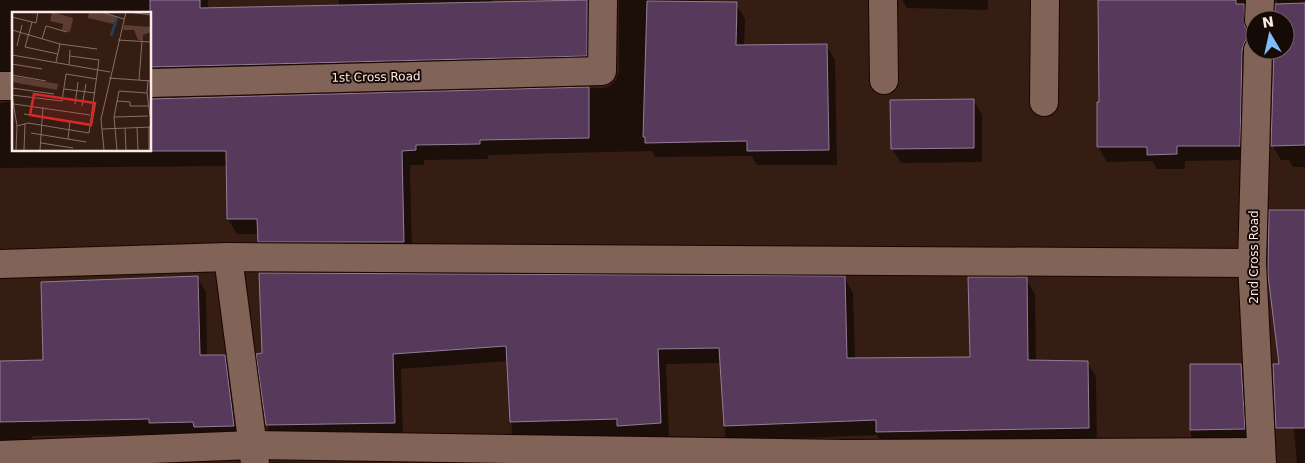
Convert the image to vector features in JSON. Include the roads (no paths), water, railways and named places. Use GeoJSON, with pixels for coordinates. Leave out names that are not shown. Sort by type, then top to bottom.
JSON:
{"type":"FeatureCollection","features":[{"type":"Feature","properties":{"kind":"street","name":"1st Cross Road"},"geometry":{"type":"LineString","coordinates":[[151,83],[602,71],[603,0]]}},
{"type":"Feature","properties":{"kind":"street"},"geometry":{"type":"LineString","coordinates":[[883,0],[884,80]]}},
{"type":"Feature","properties":{"kind":"street"},"geometry":{"type":"LineString","coordinates":[[1044,102],[1045,0]]}},
{"type":"Feature","properties":{"kind":"street","name":"2nd Cross Road"},"geometry":{"type":"LineString","coordinates":[[1258,60],[1252,263],[1261,458]]}},
{"type":"Feature","properties":{"kind":"street"},"geometry":{"type":"LineString","coordinates":[[228,257],[254,454]]}},
{"type":"Feature","properties":{"kind":"street"},"geometry":{"type":"LineString","coordinates":[[0,264],[228,257],[1252,263]]}},
{"type":"Feature","properties":{"kind":"street"},"geometry":{"type":"LineString","coordinates":[[0,456],[254,454],[845,458],[1261,458]]}}]}
